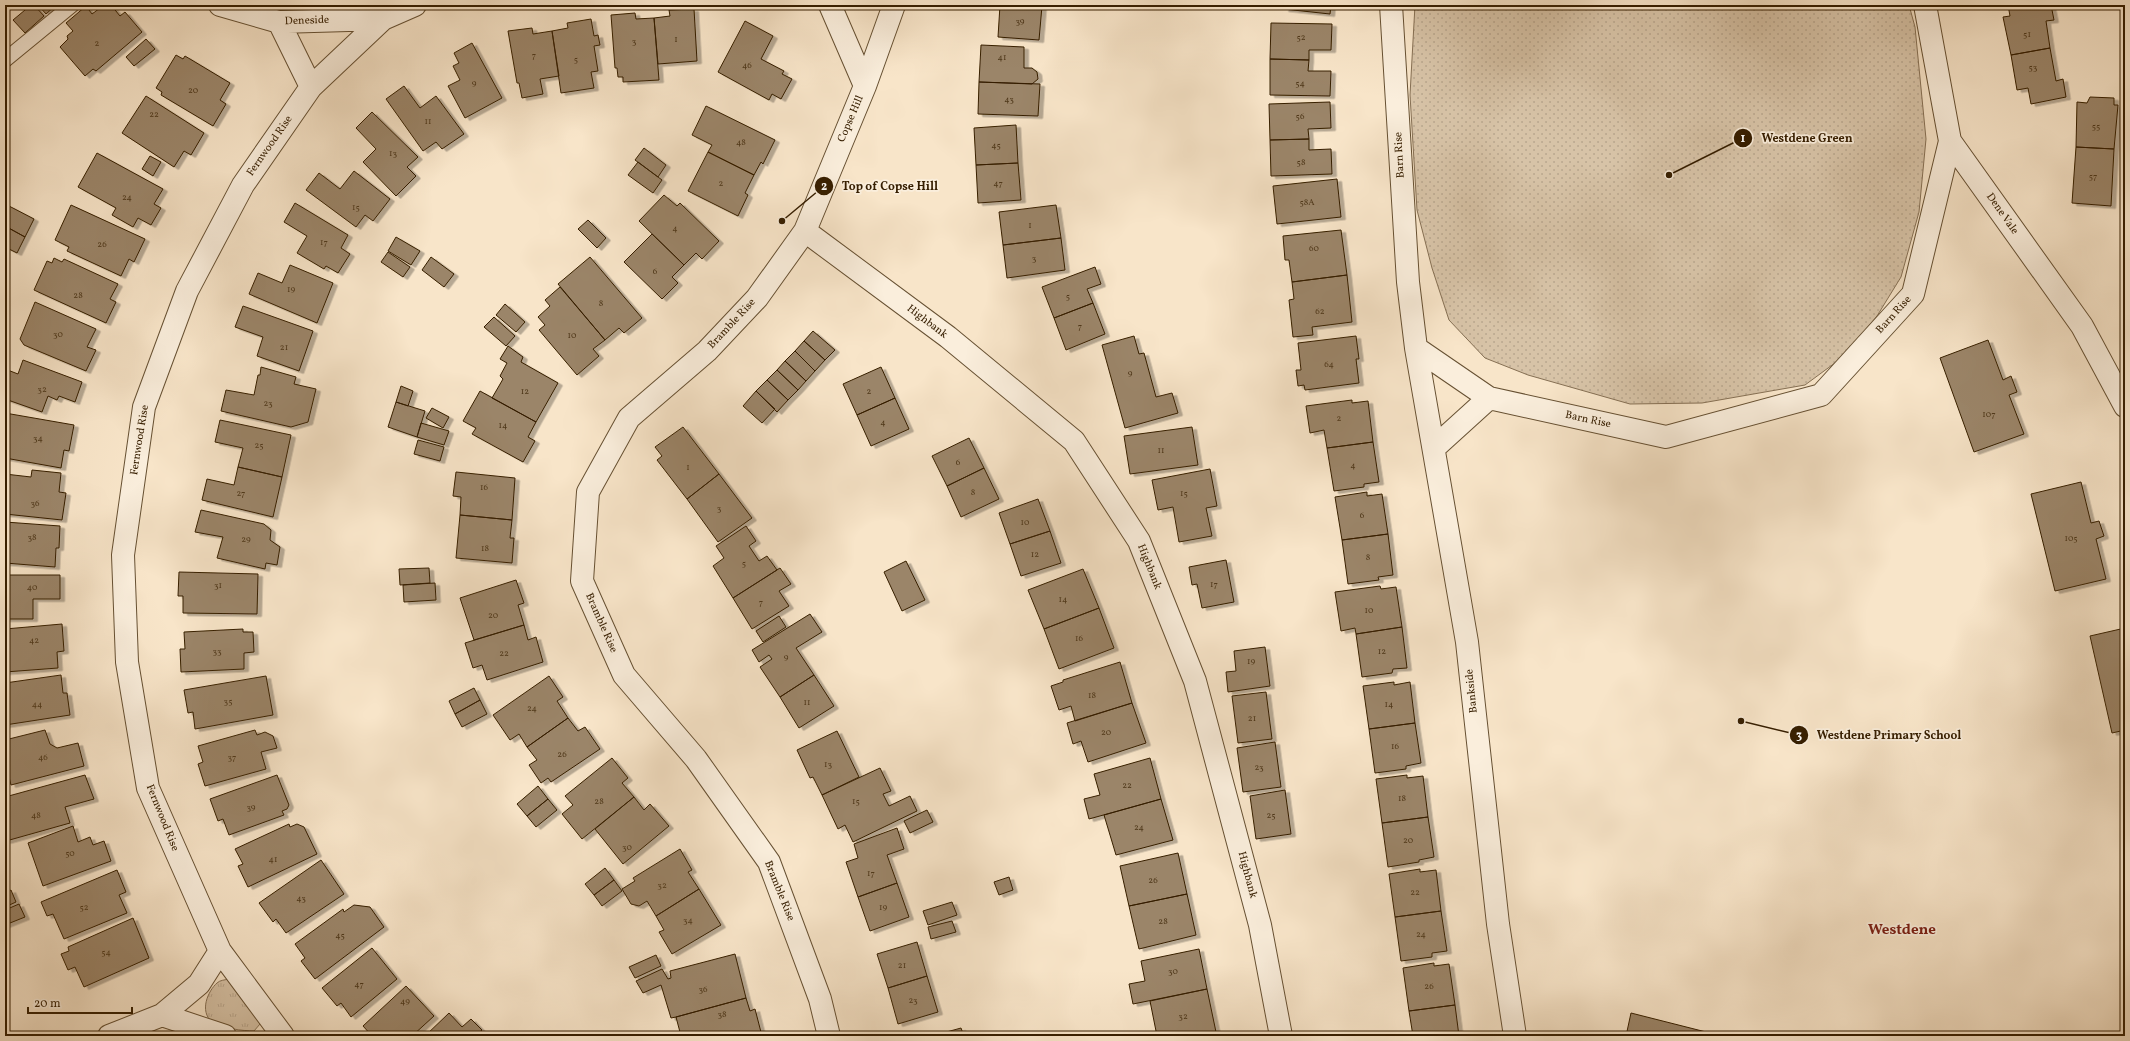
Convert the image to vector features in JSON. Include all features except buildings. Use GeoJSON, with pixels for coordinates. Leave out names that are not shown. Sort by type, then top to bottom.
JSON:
{"type":"FeatureCollection","features":[{"type":"Feature","properties":{"kind":"street","name":"Deneside"},"geometry":{"type":"LineString","coordinates":[[220,5],[279,22],[384,19]]}},
{"type":"Feature","properties":{"kind":"street","name":"Fernwood Rise"},"geometry":{"type":"LineString","coordinates":[[283,1036],[220,951],[148,788],[127,662],[123,555],[144,408],[187,291],[242,185],[311,87],[384,19],[415,5]]}},
{"type":"Feature","properties":{"kind":"street"},"geometry":{"type":"LineString","coordinates":[[830,5],[865,86]]}},
{"type":"Feature","properties":{"kind":"street","name":"Copse Hill"},"geometry":{"type":"LineString","coordinates":[[805,231],[865,86],[894,5]]}},
{"type":"Feature","properties":{"kind":"street","name":"Barn Rise"},"geometry":{"type":"LineString","coordinates":[[1391,5],[1408,282],[1416,348],[1489,398],[1666,437],[1821,395],[1913,294],[1950,141]]}},
{"type":"Feature","properties":{"kind":"street","name":"Dene Vale"},"geometry":{"type":"LineString","coordinates":[[1924,5],[1950,141],[2082,326],[2125,406]]}},
{"type":"Feature","properties":{"kind":"street","name":"Deneside"},"geometry":{"type":"LineString","coordinates":[[279,22],[311,87]]}},
{"type":"Feature","properties":{"kind":"street","name":"Bramble Rise"},"geometry":{"type":"LineString","coordinates":[[805,231],[757,298],[712,346],[629,418],[588,492],[582,581],[624,674],[696,759],[769,862],[820,999],[829,1036]]}},
{"type":"Feature","properties":{"kind":"street","name":"Highbank"},"geometry":{"type":"LineString","coordinates":[[805,231],[948,338],[1074,442],[1139,541],[1195,681],[1260,925],[1281,1036]]}},
{"type":"Feature","properties":{"kind":"street","name":"Bankside"},"geometry":{"type":"LineString","coordinates":[[1416,348],[1435,447],[1467,642],[1498,924],[1515,1036]]}},
{"type":"Feature","properties":{"kind":"street"},"geometry":{"type":"LineString","coordinates":[[1435,447],[1489,398]]}},
{"type":"Feature","properties":{"kind":"street"},"geometry":{"type":"LineString","coordinates":[[109,1036],[162,1015],[199,984],[220,951]]}},
{"type":"Feature","properties":{"kind":"street"},"geometry":{"type":"LineString","coordinates":[[162,1015],[225,1036]]}},
{"type":"Feature","properties":{"kind":"lane"},"geometry":{"type":"LineString","coordinates":[[5,60],[72,5]]}},
{"type":"Feature","properties":{"kind":"green space"},"geometry":{"type":"Polygon","coordinates":[[[1415,5],[1909,5],[1915,27],[1926,139],[1919,212],[1901,277],[1877,316],[1843,357],[1805,385],[1702,403],[1630,404],[1528,375],[1485,358],[1449,320],[1432,268],[1417,210],[1410,95],[1415,5]]]}},
{"type":"Feature","properties":{"kind":"green space"},"geometry":{"type":"Polygon","coordinates":[[[229,979],[257,1013],[260,1024],[254,1031],[238,1030],[220,1026],[212,1022],[208,1017],[205,1007],[208,996],[218,982],[229,979]]]}},
{"type":"Feature","properties":{"kind":"place","name":"Westdene Green"},"geometry":{"type":"Point","coordinates":[1669,175]}},
{"type":"Feature","properties":{"kind":"place","name":"Top of Copse Hill"},"geometry":{"type":"Point","coordinates":[782,221]}},
{"type":"Feature","properties":{"kind":"place","name":"Westdene Primary School"},"geometry":{"type":"Point","coordinates":[1741,721]}},
{"type":"Feature","properties":{"kind":"district","name":"Westdene"},"geometry":{"type":"Point","coordinates":[1902,930]}}]}
